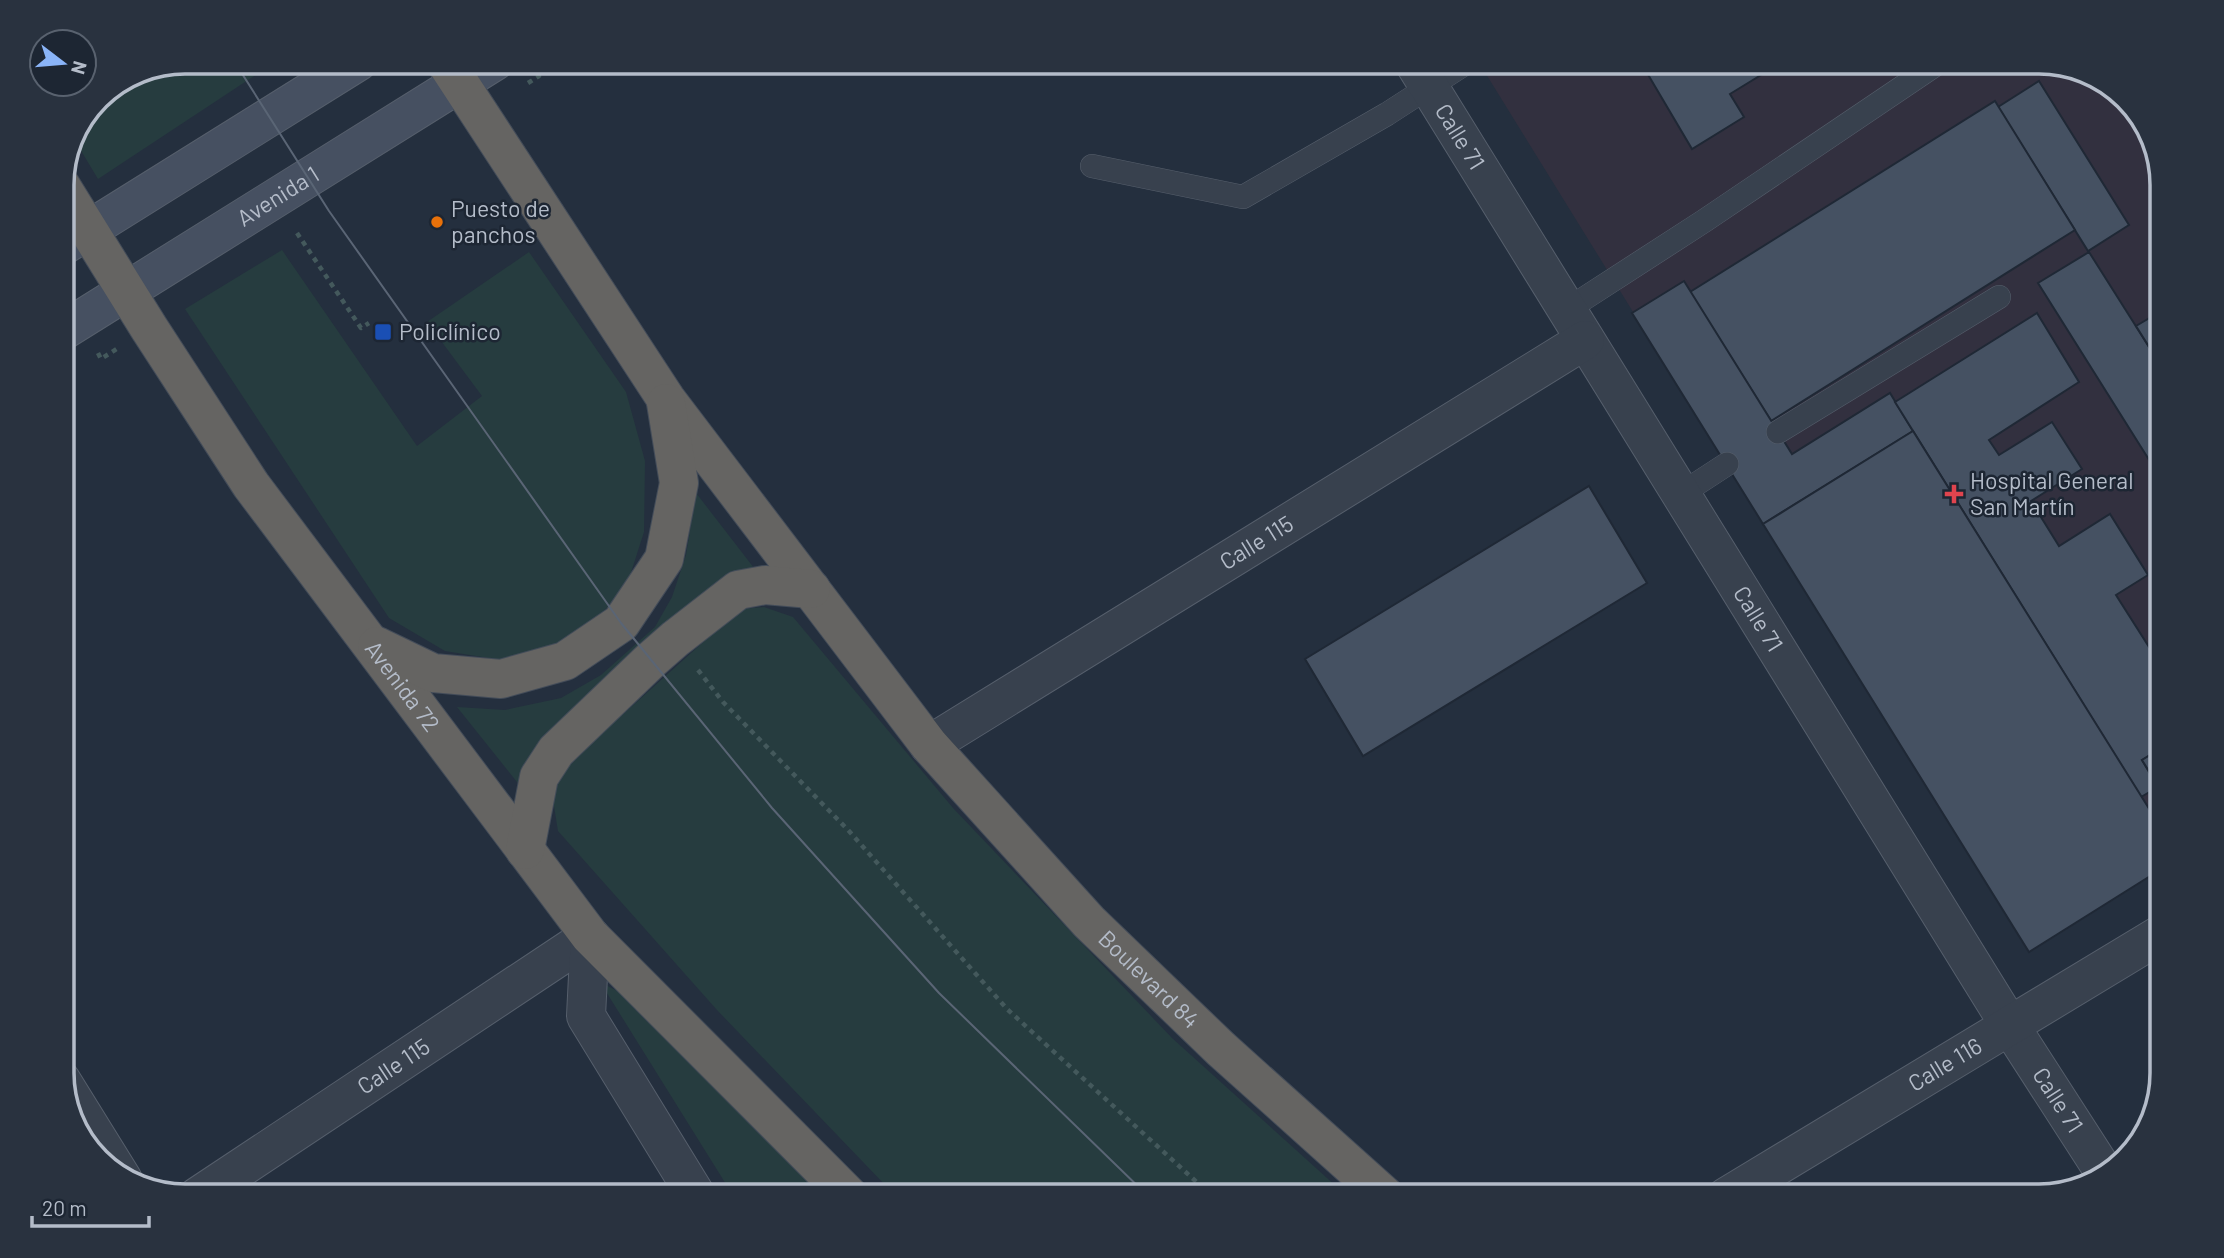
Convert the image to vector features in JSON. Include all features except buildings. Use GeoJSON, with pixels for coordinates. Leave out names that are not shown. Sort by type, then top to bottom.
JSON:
{"type":"FeatureCollection","features":[{"type":"Feature","properties":{"kind":"highway"},"geometry":{"type":"LineString","coordinates":[[453,73],[666,399],[929,745]]}},
{"type":"Feature","properties":{"kind":"highway","name":"Avenida 72"},"geometry":{"type":"LineString","coordinates":[[75,238],[127,292],[251,485],[590,936]]}},
{"type":"Feature","properties":{"kind":"highway"},"geometry":{"type":"LineString","coordinates":[[372,644],[433,673],[501,679],[565,661],[621,623],[664,559],[679,483],[666,399]]}},
{"type":"Feature","properties":{"kind":"highway"},"geometry":{"type":"LineString","coordinates":[[526,850],[539,777],[556,751],[675,639],[738,590],[765,585],[811,589]]}},
{"type":"Feature","properties":{"kind":"highway","name":"Boulevard 84"},"geometry":{"type":"LineString","coordinates":[[929,745],[1089,922],[1221,1049],[1372,1184]]}},
{"type":"Feature","properties":{"kind":"highway"},"geometry":{"type":"LineString","coordinates":[[590,936],[837,1184]]}},
{"type":"Feature","properties":{"kind":"main road"},"geometry":{"type":"LineString","coordinates":[[75,238],[340,73]]}},
{"type":"Feature","properties":{"kind":"main road","name":"Avenida 1"},"geometry":{"type":"LineString","coordinates":[[74,323],[127,292],[451,73]]}},
{"type":"Feature","properties":{"kind":"street","name":"Calle 71"},"geometry":{"type":"LineString","coordinates":[[1422,74],[2010,1026],[2100,1166]]}},
{"type":"Feature","properties":{"kind":"street","name":"Calle 115"},"geometry":{"type":"LineString","coordinates":[[929,745],[1576,324]]}},
{"type":"Feature","properties":{"kind":"street","name":"Calle 115"},"geometry":{"type":"LineString","coordinates":[[217,1184],[590,936]]}},
{"type":"Feature","properties":{"kind":"street"},"geometry":{"type":"LineString","coordinates":[[590,936],[586,1016],[689,1184]]}},
{"type":"Feature","properties":{"kind":"street","name":"Calle 116"},"geometry":{"type":"LineString","coordinates":[[1748,1184],[2150,941]]}},
{"type":"Feature","properties":{"kind":"street"},"geometry":{"type":"LineString","coordinates":[[80,1111],[103,1149]]}},
{"type":"Feature","properties":{"kind":"lane"},"geometry":{"type":"LineString","coordinates":[[1576,324],[1715,214],[1923,73]]}},
{"type":"Feature","properties":{"kind":"lane"},"geometry":{"type":"LineString","coordinates":[[1092,166],[1243,197],[1422,74]]}},
{"type":"Feature","properties":{"kind":"lane"},"geometry":{"type":"LineString","coordinates":[[1778,432],[1999,297]]}},
{"type":"Feature","properties":{"kind":"lane"},"geometry":{"type":"LineString","coordinates":[[1681,494],[1727,464]]}},
{"type":"Feature","properties":{"kind":"path"},"geometry":{"type":"LineString","coordinates":[[297,233],[361,328],[369,323]]}},
{"type":"Feature","properties":{"kind":"path"},"geometry":{"type":"LineString","coordinates":[[675,639],[723,702],[848,831],[1006,1009],[1199,1184]]}},
{"type":"Feature","properties":{"kind":"shaded area","name":"Hospital General San Martín"},"geometry":{"type":"Polygon","coordinates":[[[1485,73],[2039,73],[2082,82],[2107,96],[2118,106],[2136,129],[2145,149],[2150,177],[2150,856],[1727,464],[1485,73]]]}},
{"type":"Feature","properties":{"kind":"green space"},"geometry":{"type":"Polygon","coordinates":[[[185,73],[259,73],[98,179],[80,148],[92,123],[106,106],[123,92],[142,82],[185,73]]]}},
{"type":"Feature","properties":{"kind":"green space"},"geometry":{"type":"Polygon","coordinates":[[[282,250],[417,446],[482,396],[427,322],[529,252],[626,392],[645,461],[644,532],[626,588],[597,618],[562,641],[507,661],[445,651],[389,618],[185,309],[282,250]]]}},
{"type":"Feature","properties":{"kind":"green space"},"geometry":{"type":"Polygon","coordinates":[[[693,489],[754,568],[521,787],[457,707],[505,710],[561,698],[601,675],[655,627],[672,597],[686,555],[693,489]]]}},
{"type":"Feature","properties":{"kind":"green space"},"geometry":{"type":"Polygon","coordinates":[[[764,607],[793,617],[953,808],[1172,1038],[1334,1184],[884,1184],[717,1010],[558,831],[553,800],[561,770],[740,609],[764,607]]]}},
{"type":"Feature","properties":{"kind":"green space"},"geometry":{"type":"Polygon","coordinates":[[[600,982],[627,996],[811,1184],[726,1184],[600,982]]]}},
{"type":"Feature","properties":{"kind":"tram line"},"geometry":{"type":"LineString","coordinates":[[242,73],[329,211],[621,623],[772,808],[939,993],[1136,1184]]}},
{"type":"Feature","properties":{"kind":"place","name":"Puesto de panchos"},"geometry":{"type":"Point","coordinates":[437,222]}},
{"type":"Feature","properties":{"kind":"place","name":"Policlínico"},"geometry":{"type":"Point","coordinates":[383,332]}},
{"type":"Feature","properties":{"kind":"place","name":"Hospital General San Martín"},"geometry":{"type":"Point","coordinates":[1954,494]}}]}
